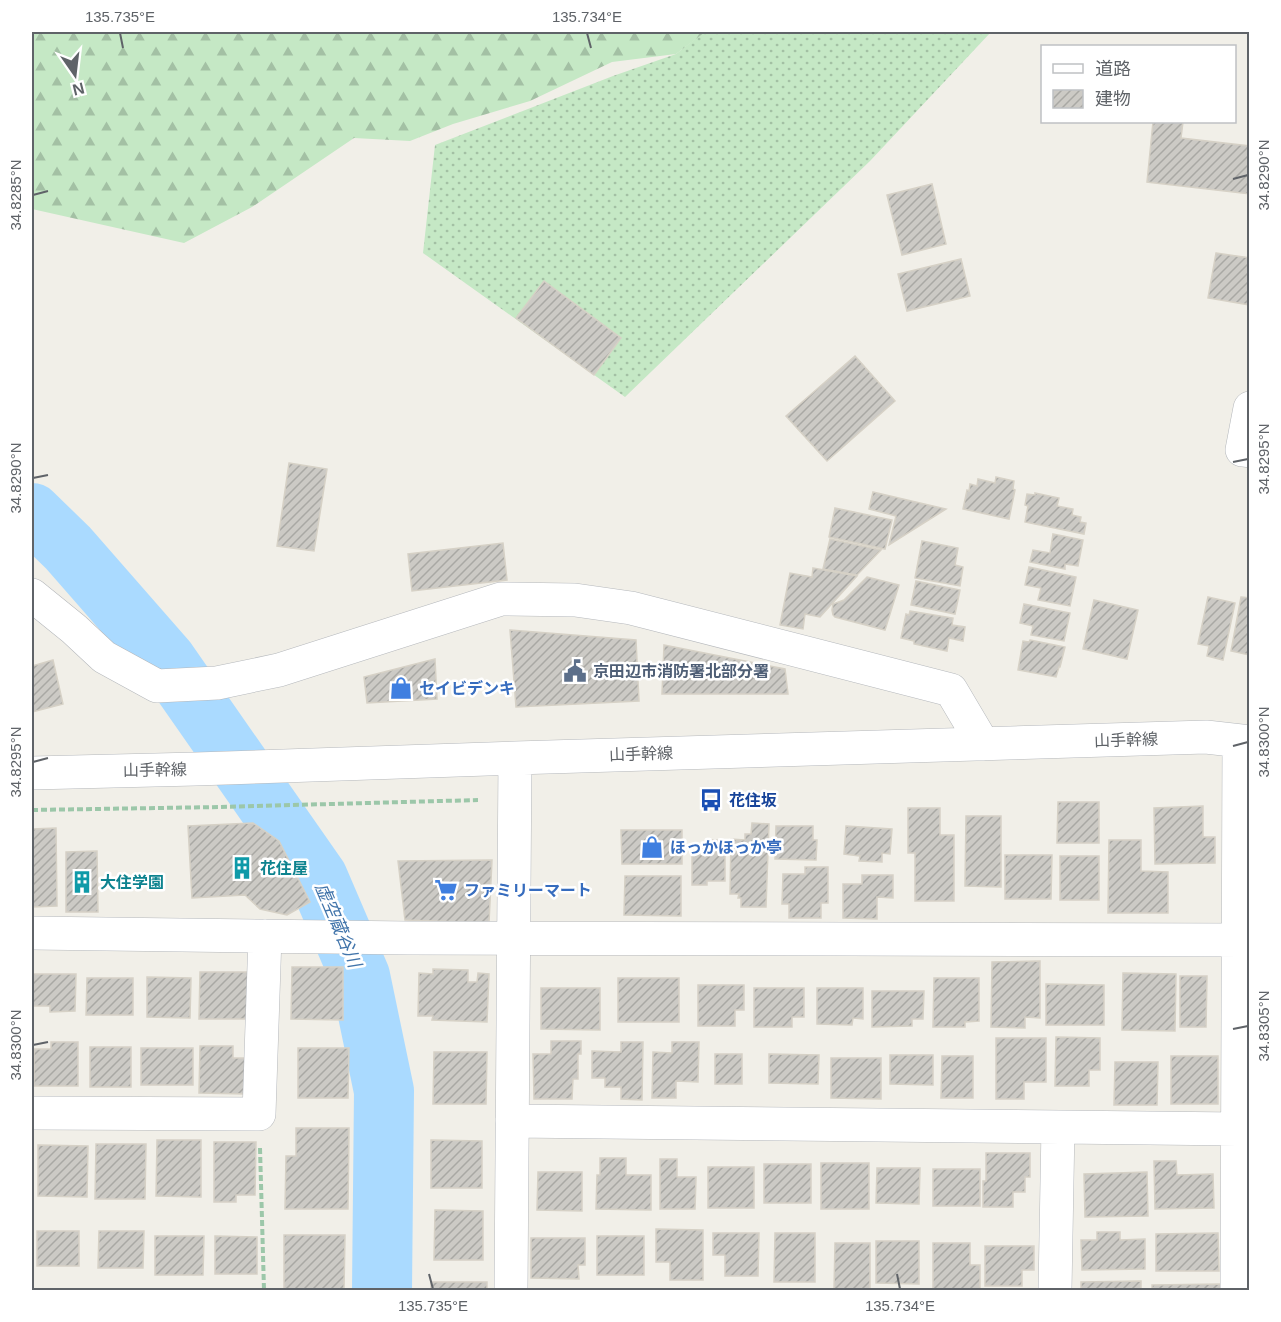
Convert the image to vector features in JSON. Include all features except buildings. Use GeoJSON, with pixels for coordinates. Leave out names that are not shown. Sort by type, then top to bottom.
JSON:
{"type":"FeatureCollection","features":[{"type":"Feature","properties":{"kind":"street"},"geometry":{"type":"LineString","coordinates":[[1250,408],[1242,450],[1250,451]]}},
{"type":"Feature","properties":{"kind":"street"},"geometry":{"type":"LineString","coordinates":[[32,595],[104,657],[157,686],[217,683],[279,670],[501,599],[575,600],[631,608],[951,690],[983,744]]}},
{"type":"Feature","properties":{"kind":"street","name":"山手幹線"},"geometry":{"type":"LineString","coordinates":[[32,773],[1206,737],[1244,742]]}},
{"type":"Feature","properties":{"kind":"street"},"geometry":{"type":"LineString","coordinates":[[1237,1290],[1237,1129],[1244,940],[1244,742]]}},
{"type":"Feature","properties":{"kind":"street"},"geometry":{"type":"LineString","coordinates":[[511,1290],[515,758]]}},
{"type":"Feature","properties":{"kind":"street"},"geometry":{"type":"LineString","coordinates":[[32,933],[408,938],[1244,940]]}},
{"type":"Feature","properties":{"kind":"street"},"geometry":{"type":"LineString","coordinates":[[32,1113],[259,1114],[266,936]]}},
{"type":"Feature","properties":{"kind":"street"},"geometry":{"type":"LineString","coordinates":[[512,1121],[1237,1129]]}},
{"type":"Feature","properties":{"kind":"street"},"geometry":{"type":"LineString","coordinates":[[1055,1290],[1058,1126]]}},
{"type":"Feature","properties":{"kind":"path"},"geometry":{"type":"LineString","coordinates":[[32,810],[478,800]]}},
{"type":"Feature","properties":{"kind":"path"},"geometry":{"type":"LineString","coordinates":[[259,1114],[264,1290]]}},
{"type":"Feature","properties":{"kind":"green space"},"geometry":{"type":"Polygon","coordinates":[[[32,32],[705,32],[676,54],[612,62],[530,101],[453,124],[410,141],[354,138],[252,207],[184,243],[32,209],[32,32]]]}},
{"type":"Feature","properties":{"kind":"green space"},"geometry":{"type":"Polygon","coordinates":[[[704,32],[991,32],[870,161],[625,397],[423,253],[435,145],[676,54],[704,32]]]}},
{"type":"Feature","properties":{"kind":"waterway","name":"虚空蔵谷川"},"geometry":{"type":"LineString","coordinates":[[32,513],[68,548],[166,660],[318,878],[360,976],[384,1091],[382,1290]]}},
{"type":"Feature","properties":{"kind":"place","name":"京田辺市消防署北部分署"},"geometry":{"type":"Point","coordinates":[575,671]}},
{"type":"Feature","properties":{"kind":"place","name":"セイビデンキ"},"geometry":{"type":"Point","coordinates":[401,688]}},
{"type":"Feature","properties":{"kind":"place","name":"花住坂"},"geometry":{"type":"Point","coordinates":[711,800]}},
{"type":"Feature","properties":{"kind":"place","name":"ほっかほっか亭"},"geometry":{"type":"Point","coordinates":[652,847]}},
{"type":"Feature","properties":{"kind":"place","name":"花住屋"},"geometry":{"type":"Point","coordinates":[242,868]}},
{"type":"Feature","properties":{"kind":"place","name":"大住学園"},"geometry":{"type":"Point","coordinates":[82,882]}},
{"type":"Feature","properties":{"kind":"place","name":"ファミリーマート"},"geometry":{"type":"Point","coordinates":[446,890]}}]}
